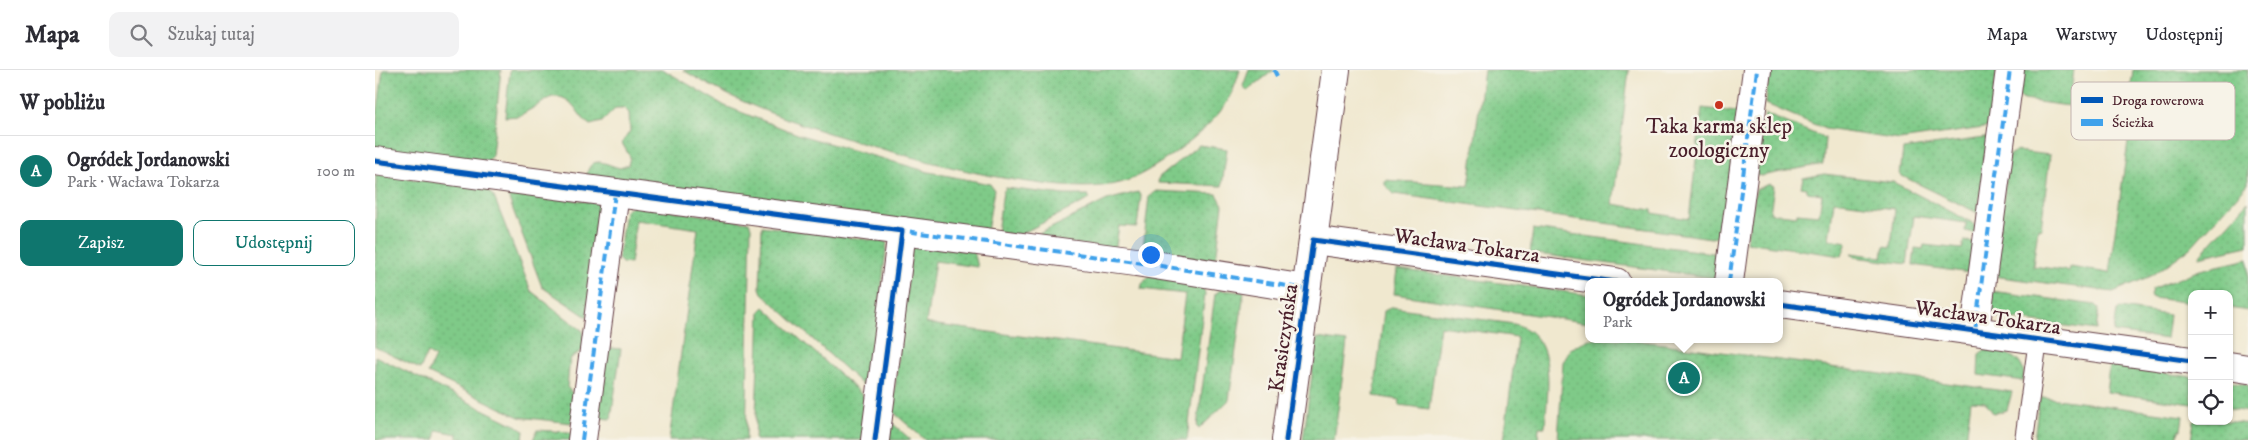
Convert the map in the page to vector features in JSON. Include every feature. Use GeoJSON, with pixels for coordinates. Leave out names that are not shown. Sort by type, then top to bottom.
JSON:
{"type":"FeatureCollection","features":[{"type":"Feature","properties":{"kind":"street","name":"Krasiczyńska"},"geometry":{"type":"LineString","coordinates":[[1286,440],[1336,70]]}},
{"type":"Feature","properties":{"kind":"street"},"geometry":{"type":"LineString","coordinates":[[1730,278],[1757,70]]}},
{"type":"Feature","properties":{"kind":"street"},"geometry":{"type":"LineString","coordinates":[[1975,331],[2010,70]]}},
{"type":"Feature","properties":{"kind":"street"},"geometry":{"type":"LineString","coordinates":[[375,161],[1136,262],[1306,289]]}},
{"type":"Feature","properties":{"kind":"street"},"geometry":{"type":"LineString","coordinates":[[582,440],[615,193]]}},
{"type":"Feature","properties":{"kind":"street"},"geometry":{"type":"LineString","coordinates":[[875,440],[911,232]]}},
{"type":"Feature","properties":{"kind":"street","name":"Wacława Tokarza"},"geometry":{"type":"LineString","coordinates":[[1313,240],[1587,278]]}},
{"type":"Feature","properties":{"kind":"street","name":"Wacława Tokarza"},"geometry":{"type":"LineString","coordinates":[[1783,305],[2188,360]]}},
{"type":"Feature","properties":{"kind":"street"},"geometry":{"type":"LineString","coordinates":[[2233,367],[2248,369]]}},
{"type":"Feature","properties":{"kind":"lane"},"geometry":{"type":"LineString","coordinates":[[2024,440],[2038,340]]}},
{"type":"Feature","properties":{"kind":"green space"},"geometry":{"type":"Polygon","coordinates":[[[383,70],[501,70],[492,155],[488,162],[375,150],[375,132],[383,70]]]}},
{"type":"Feature","properties":{"kind":"green space"},"geometry":{"type":"Polygon","coordinates":[[[510,70],[664,70],[725,106],[800,135],[929,172],[990,184],[994,190],[987,231],[586,178],[591,165],[595,163],[604,163],[620,168],[628,165],[630,157],[622,143],[630,131],[629,113],[624,108],[616,108],[602,122],[590,125],[570,102],[559,97],[552,97],[519,116],[505,117],[510,70]]]}},
{"type":"Feature","properties":{"kind":"green space"},"geometry":{"type":"Polygon","coordinates":[[[683,70],[1240,70],[1231,94],[1223,108],[1204,129],[1176,152],[1132,179],[1120,183],[1081,187],[1041,184],[996,177],[864,144],[748,104],[683,70]]]}},
{"type":"Feature","properties":{"kind":"green space"},"geometry":{"type":"Polygon","coordinates":[[[1249,70],[1274,70],[1247,91],[1243,86],[1249,70]]]}},
{"type":"Feature","properties":{"kind":"green space"},"geometry":{"type":"Polygon","coordinates":[[[1484,70],[1629,70],[1613,204],[1652,210],[1652,213],[1689,219],[1702,108],[1736,112],[1739,116],[1722,236],[1711,238],[1394,194],[1385,185],[1385,180],[1469,186],[1484,70]]]}},
{"type":"Feature","properties":{"kind":"green space"},"geometry":{"type":"Polygon","coordinates":[[[1769,70],[1997,70],[1990,127],[1900,140],[1825,129],[1766,104],[1769,70]]]}},
{"type":"Feature","properties":{"kind":"green space"},"geometry":{"type":"Polygon","coordinates":[[[2021,70],[2074,70],[2069,106],[2023,100],[2018,94],[2021,70]]]}},
{"type":"Feature","properties":{"kind":"green space"},"geometry":{"type":"Polygon","coordinates":[[[2133,70],[2248,70],[2248,184],[2190,248],[2153,275],[2113,292],[1993,276],[2009,155],[2016,151],[2050,155],[2041,229],[2038,228],[2033,266],[2069,271],[2070,267],[2109,273],[2128,140],[2235,140],[2235,82],[2131,82],[2133,70]]]}},
{"type":"Feature","properties":{"kind":"green space"},"geometry":{"type":"Polygon","coordinates":[[[1765,114],[1825,138],[1823,164],[1761,176],[1756,175],[1765,114]]]}},
{"type":"Feature","properties":{"kind":"green space"},"geometry":{"type":"Polygon","coordinates":[[[1988,138],[1978,213],[1900,175],[1903,149],[1988,138]]]}},
{"type":"Feature","properties":{"kind":"green space"},"geometry":{"type":"Polygon","coordinates":[[[1199,145],[1227,149],[1222,186],[1158,183],[1159,177],[1199,145]]]}},
{"type":"Feature","properties":{"kind":"green space"},"geometry":{"type":"Polygon","coordinates":[[[376,174],[488,189],[494,197],[531,291],[583,331],[584,349],[570,359],[567,387],[578,400],[571,423],[519,417],[428,373],[435,357],[428,353],[420,369],[375,347],[376,174]]]}},
{"type":"Feature","properties":{"kind":"green space"},"geometry":{"type":"Polygon","coordinates":[[[1824,174],[1893,182],[1971,222],[1976,227],[1976,233],[1965,231],[1966,223],[1914,216],[1907,264],[1855,257],[1851,253],[1882,257],[1884,246],[1891,247],[1895,209],[1834,201],[1829,239],[1847,242],[1842,256],[1746,242],[1756,189],[1770,184],[1774,186],[1770,213],[1797,216],[1797,213],[1819,215],[1822,194],[1807,192],[1807,188],[1801,187],[1803,178],[1824,174]]]}},
{"type":"Feature","properties":{"kind":"green space"},"geometry":{"type":"Polygon","coordinates":[[[1006,188],[1065,195],[1088,195],[1090,199],[1017,236],[997,232],[1003,192],[1006,188]]]}},
{"type":"Feature","properties":{"kind":"green space"},"geometry":{"type":"Polygon","coordinates":[[[506,191],[598,203],[602,210],[587,317],[542,287],[506,191]]]}},
{"type":"Feature","properties":{"kind":"green space"},"geometry":{"type":"Polygon","coordinates":[[[1156,191],[1217,194],[1223,205],[1215,267],[1143,249],[1149,196],[1156,191]]]}},
{"type":"Feature","properties":{"kind":"green space"},"geometry":{"type":"Polygon","coordinates":[[[1138,192],[1141,197],[1137,227],[1119,226],[1115,251],[1038,237],[1039,234],[1107,200],[1138,192]]]}},
{"type":"Feature","properties":{"kind":"green space"},"geometry":{"type":"Polygon","coordinates":[[[2248,202],[2248,246],[2199,257],[2199,256],[2248,202]]]}},
{"type":"Feature","properties":{"kind":"green space"},"geometry":{"type":"Polygon","coordinates":[[[633,205],[749,222],[751,227],[746,440],[669,440],[698,229],[636,220],[630,264],[622,263],[618,259],[625,211],[633,205]]]}},
{"type":"Feature","properties":{"kind":"green space"},"geometry":{"type":"Polygon","coordinates":[[[762,226],[887,242],[870,388],[866,388],[762,293],[760,288],[762,226]]]}},
{"type":"Feature","properties":{"kind":"green space"},"geometry":{"type":"Polygon","coordinates":[[[1533,229],[1720,254],[1718,270],[1714,278],[1530,253],[1533,229]]]}},
{"type":"Feature","properties":{"kind":"green space"},"geometry":{"type":"Polygon","coordinates":[[[1964,241],[1974,242],[1970,273],[1913,265],[1915,248],[1923,249],[1924,245],[1962,249],[1964,241]]]}},
{"type":"Feature","properties":{"kind":"green space"},"geometry":{"type":"Polygon","coordinates":[[[912,245],[974,251],[978,267],[935,261],[926,323],[930,324],[1177,357],[1185,294],[1141,289],[1142,284],[1150,275],[1199,284],[1203,287],[1205,294],[1187,440],[925,440],[892,411],[912,245]]]}},
{"type":"Feature","properties":{"kind":"green space"},"geometry":{"type":"Polygon","coordinates":[[[2248,259],[2248,311],[2233,309],[2233,290],[2188,290],[2188,302],[2150,296],[2152,289],[2200,270],[2248,259]]]}},
{"type":"Feature","properties":{"kind":"green space"},"geometry":{"type":"Polygon","coordinates":[[[1397,269],[1585,294],[1585,322],[1394,294],[1397,269]]]}},
{"type":"Feature","properties":{"kind":"green space"},"geometry":{"type":"Polygon","coordinates":[[[1220,290],[1244,292],[1229,400],[1199,429],[1197,427],[1215,294],[1220,290]]]}},
{"type":"Feature","properties":{"kind":"green space"},"geometry":{"type":"Polygon","coordinates":[[[1991,291],[2096,305],[2099,308],[2096,330],[1992,316],[1988,311],[1991,291]]]}},
{"type":"Feature","properties":{"kind":"green space"},"geometry":{"type":"Polygon","coordinates":[[[764,307],[866,398],[864,440],[755,440],[760,311],[764,307]]]}},
{"type":"Feature","properties":{"kind":"green space"},"geometry":{"type":"Polygon","coordinates":[[[1392,307],[1514,324],[1528,330],[1538,340],[1544,353],[1547,367],[1548,383],[1545,427],[1539,427],[1538,440],[1504,440],[1517,337],[1440,326],[1429,409],[1399,405],[1400,400],[1374,396],[1384,311],[1392,307]]]}},
{"type":"Feature","properties":{"kind":"green space"},"geometry":{"type":"Polygon","coordinates":[[[2120,308],[2169,315],[2166,339],[2114,332],[2117,310],[2120,308]]]}},
{"type":"Feature","properties":{"kind":"green space"},"geometry":{"type":"Polygon","coordinates":[[[1317,338],[1347,342],[1334,440],[1303,440],[1317,338]]]}},
{"type":"Feature","properties":{"kind":"green space"},"geometry":{"type":"Polygon","coordinates":[[[1585,341],[1585,343],[1657,343],[2012,392],[2007,410],[1993,413],[1985,402],[1971,401],[1966,440],[1558,440],[1563,362],[1571,348],[1585,341]]]}},
{"type":"Feature","properties":{"kind":"green space"},"geometry":{"type":"Polygon","coordinates":[[[606,349],[621,349],[611,419],[598,418],[606,349]]]}},
{"type":"Feature","properties":{"kind":"green space"},"geometry":{"type":"Polygon","coordinates":[[[1986,349],[2007,354],[2018,361],[2022,366],[2024,381],[1978,375],[1979,354],[1986,349]]]}},
{"type":"Feature","properties":{"kind":"green space"},"geometry":{"type":"Polygon","coordinates":[[[375,356],[519,427],[524,431],[523,440],[466,440],[457,438],[457,434],[437,430],[435,440],[375,440],[375,356]]]}},
{"type":"Feature","properties":{"kind":"green space"},"geometry":{"type":"Polygon","coordinates":[[[2109,365],[2188,376],[2188,403],[2106,392],[2109,365]]]}},
{"type":"Feature","properties":{"kind":"green space"},"geometry":{"type":"Polygon","coordinates":[[[2233,383],[2248,385],[2248,412],[2233,410],[2233,383]]]}},
{"type":"Feature","properties":{"kind":"green space"},"geometry":{"type":"Polygon","coordinates":[[[2042,397],[2183,416],[2181,430],[2179,430],[2177,440],[2034,440],[2039,400],[2042,397]]]}},
{"type":"Feature","properties":{"kind":"green space"},"geometry":{"type":"Polygon","coordinates":[[[2233,422],[2248,424],[2248,440],[2191,440],[2193,425],[2233,425],[2233,422]]]}},
{"type":"Feature","properties":{"kind":"green space"},"geometry":{"type":"Polygon","coordinates":[[[892,423],[911,440],[884,440],[892,423]]]}},
{"type":"Feature","properties":{"kind":"green space"},"geometry":{"type":"Polygon","coordinates":[[[537,430],[569,432],[572,434],[572,440],[533,440],[537,430]]]}},
{"type":"Feature","properties":{"kind":"marked path"},"geometry":{"type":"LineString","coordinates":[[1274,70],[1277,76]]}},
{"type":"Feature","properties":{"kind":"marked path"},"geometry":{"type":"LineString","coordinates":[[1730,278],[1757,70]]}},
{"type":"Feature","properties":{"kind":"marked path"},"geometry":{"type":"LineString","coordinates":[[1975,331],[2010,70]]}},
{"type":"Feature","properties":{"kind":"marked path"},"geometry":{"type":"LineString","coordinates":[[582,440],[615,193]]}},
{"type":"Feature","properties":{"kind":"marked path"},"geometry":{"type":"LineString","coordinates":[[898,230],[1136,262],[1306,289]]}},
{"type":"Feature","properties":{"kind":"cycle path"},"geometry":{"type":"LineString","coordinates":[[375,161],[902,231],[875,440]]}},
{"type":"Feature","properties":{"kind":"cycle path"},"geometry":{"type":"LineString","coordinates":[[1286,440],[1313,240],[1587,278]]}},
{"type":"Feature","properties":{"kind":"cycle path"},"geometry":{"type":"LineString","coordinates":[[1783,305],[2188,360]]}},
{"type":"Feature","properties":{"kind":"place","name":"Taka karma sklep zoologiczny"},"geometry":{"type":"Point","coordinates":[1719,105]}},
{"type":"Feature","properties":{"kind":"place","name":"Ogródek Jordanowski"},"geometry":{"type":"Point","coordinates":[1684,378]}}]}
